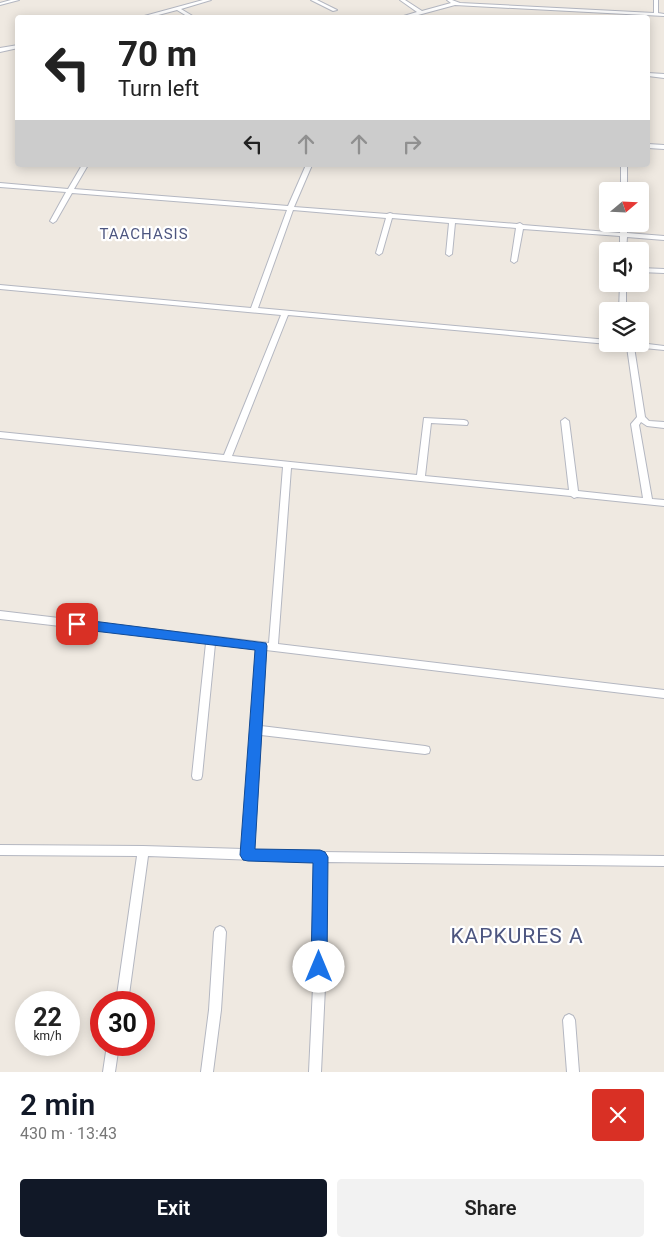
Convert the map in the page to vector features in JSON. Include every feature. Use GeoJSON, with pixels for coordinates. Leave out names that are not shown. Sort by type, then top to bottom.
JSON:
{"type":"FeatureCollection","features":[{"type":"Feature","properties":{"kind":"street"},"geometry":{"type":"LineString","coordinates":[[0,4],[16,0]]}},
{"type":"Feature","properties":{"kind":"street"},"geometry":{"type":"LineString","coordinates":[[150,15],[209,0]]}},
{"type":"Feature","properties":{"kind":"street"},"geometry":{"type":"LineString","coordinates":[[313,0],[335,10]]}},
{"type":"Feature","properties":{"kind":"street"},"geometry":{"type":"LineString","coordinates":[[402,0],[421,12]]}},
{"type":"Feature","properties":{"kind":"street"},"geometry":{"type":"LineString","coordinates":[[449,0],[456,4],[628,15],[664,15]]}},
{"type":"Feature","properties":{"kind":"street"},"geometry":{"type":"LineString","coordinates":[[410,15],[470,0]]}},
{"type":"Feature","properties":{"kind":"street"},"geometry":{"type":"LineString","coordinates":[[656,0],[656,15]]}},
{"type":"Feature","properties":{"kind":"street"},"geometry":{"type":"LineString","coordinates":[[177,8],[189,15]]}},
{"type":"Feature","properties":{"kind":"street"},"geometry":{"type":"LineString","coordinates":[[0,50],[15,47]]}},
{"type":"Feature","properties":{"kind":"street"},"geometry":{"type":"LineString","coordinates":[[650,75],[664,76]]}},
{"type":"Feature","properties":{"kind":"street"},"geometry":{"type":"LineString","coordinates":[[650,146],[664,147]]}},
{"type":"Feature","properties":{"kind":"street"},"geometry":{"type":"LineString","coordinates":[[53,221],[72,191],[84,167]]}},
{"type":"Feature","properties":{"kind":"street"},"geometry":{"type":"LineString","coordinates":[[254,310],[290,208],[308,167]]}},
{"type":"Feature","properties":{"kind":"street"},"geometry":{"type":"LineString","coordinates":[[624,167],[624,182]]}},
{"type":"Feature","properties":{"kind":"street"},"geometry":{"type":"LineString","coordinates":[[0,185],[624,233],[664,238]]}},
{"type":"Feature","properties":{"kind":"street"},"geometry":{"type":"LineString","coordinates":[[378,253],[390,215]]}},
{"type":"Feature","properties":{"kind":"street"},"geometry":{"type":"LineString","coordinates":[[449,254],[452,220]]}},
{"type":"Feature","properties":{"kind":"street"},"geometry":{"type":"LineString","coordinates":[[514,261],[520,225]]}},
{"type":"Feature","properties":{"kind":"street"},"geometry":{"type":"LineString","coordinates":[[624,233],[624,242]]}},
{"type":"Feature","properties":{"kind":"street"},"geometry":{"type":"LineString","coordinates":[[649,270],[664,271]]}},
{"type":"Feature","properties":{"kind":"street"},"geometry":{"type":"LineString","coordinates":[[0,287],[599,341]]}},
{"type":"Feature","properties":{"kind":"street"},"geometry":{"type":"LineString","coordinates":[[228,458],[285,314]]}},
{"type":"Feature","properties":{"kind":"street"},"geometry":{"type":"LineString","coordinates":[[649,346],[664,348]]}},
{"type":"Feature","properties":{"kind":"street"},"geometry":{"type":"LineString","coordinates":[[629,352],[641,418],[647,423],[664,425]]}},
{"type":"Feature","properties":{"kind":"street"},"geometry":{"type":"LineString","coordinates":[[641,418],[635,424],[648,501]]}},
{"type":"Feature","properties":{"kind":"street"},"geometry":{"type":"LineString","coordinates":[[421,479],[427,420],[464,423]]}},
{"type":"Feature","properties":{"kind":"street"},"geometry":{"type":"LineString","coordinates":[[565,421],[574,495]]}},
{"type":"Feature","properties":{"kind":"street"},"geometry":{"type":"LineString","coordinates":[[0,435],[228,458],[287,466],[664,503]]}},
{"type":"Feature","properties":{"kind":"street"},"geometry":{"type":"LineString","coordinates":[[273,648],[287,466]]}},
{"type":"Feature","properties":{"kind":"street"},"geometry":{"type":"LineString","coordinates":[[0,615],[664,694]]}},
{"type":"Feature","properties":{"kind":"street"},"geometry":{"type":"LineString","coordinates":[[197,776],[211,640]]}},
{"type":"Feature","properties":{"kind":"street"},"geometry":{"type":"LineString","coordinates":[[248,855],[261,646]]}},
{"type":"Feature","properties":{"kind":"street"},"geometry":{"type":"LineString","coordinates":[[256,730],[425,750]]}},
{"type":"Feature","properties":{"kind":"street"},"geometry":{"type":"LineString","coordinates":[[0,850],[143,851],[320,857],[664,861]]}},
{"type":"Feature","properties":{"kind":"street"},"geometry":{"type":"LineString","coordinates":[[124,991],[143,851]]}},
{"type":"Feature","properties":{"kind":"street"},"geometry":{"type":"LineString","coordinates":[[315,1072],[319,986],[320,857]]}},
{"type":"Feature","properties":{"kind":"street"},"geometry":{"type":"LineString","coordinates":[[207,1072],[216,1010],[220,932]]}},
{"type":"Feature","properties":{"kind":"street"},"geometry":{"type":"LineString","coordinates":[[569,1020],[573,1072]]}},
{"type":"Feature","properties":{"kind":"street"},"geometry":{"type":"LineString","coordinates":[[109,1072],[111,1056]]}},
{"type":"Feature","properties":{"kind":"district","name":"TAACHASIS"},"geometry":{"type":"Point","coordinates":[144,234]}},
{"type":"Feature","properties":{"kind":"district","name":"KAPKURES A"},"geometry":{"type":"Point","coordinates":[517,936]}},
{"type":"Feature","properties":{"kind":"route"},"geometry":{"type":"LineString","coordinates":[[77,624],[261,646],[248,855],[320,857],[319,967]]}}]}
